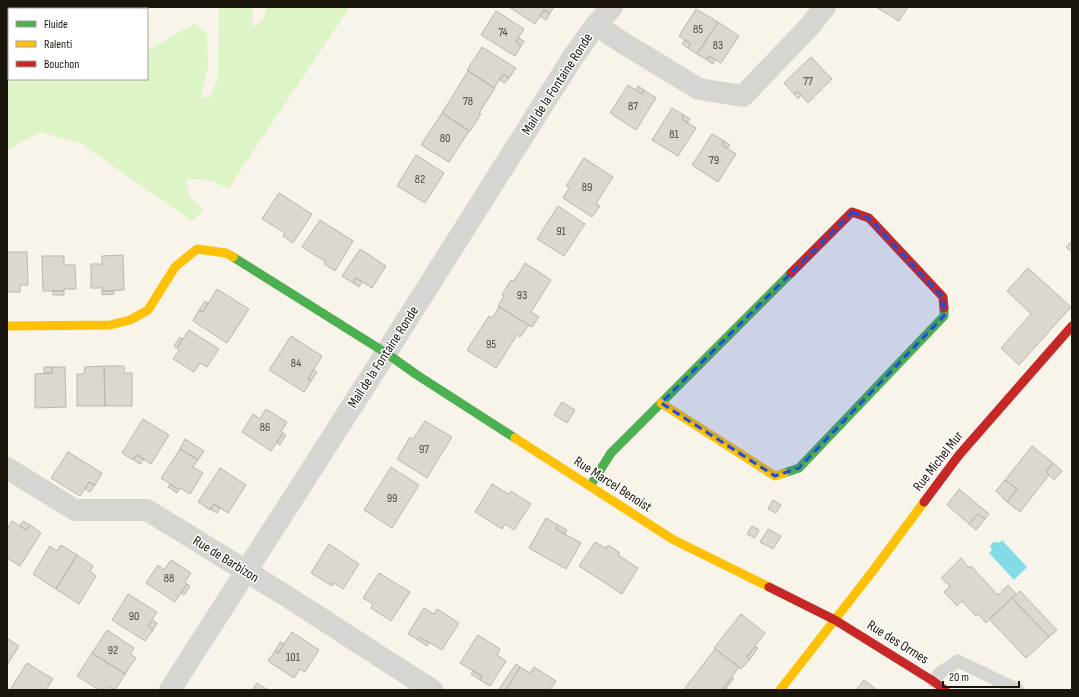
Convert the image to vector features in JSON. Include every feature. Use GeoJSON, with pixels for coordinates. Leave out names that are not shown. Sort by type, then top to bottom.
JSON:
{"type":"FeatureCollection","features":[{"type":"Feature","properties":{"kind":"street","name":"Mail de la Fontaine Ronde"},"geometry":{"type":"LineString","coordinates":[[170,690],[386,354],[573,57],[596,25],[612,7]]}},
{"type":"Feature","properties":{"kind":"street","name":"Mail de la Fontaine Ronde"},"geometry":{"type":"LineString","coordinates":[[596,25],[699,89],[743,96],[826,7]]}},
{"type":"Feature","properties":{"kind":"street"},"geometry":{"type":"LineString","coordinates":[[590,486],[612,453],[661,403],[852,212],[869,218],[943,297],[944,316],[799,468],[775,476],[661,403]]}},
{"type":"Feature","properties":{"kind":"street","name":"Rue Marcel Benoist"},"geometry":{"type":"LineString","coordinates":[[7,326],[110,325],[130,320],[148,310],[175,267],[197,249],[226,252],[672,539],[835,620]]}},
{"type":"Feature","properties":{"kind":"street","name":"Rue Michel Mur"},"geometry":{"type":"LineString","coordinates":[[780,690],[872,572],[959,455],[1072,326]]}},
{"type":"Feature","properties":{"kind":"street","name":"Rue de Barbizon"},"geometry":{"type":"LineString","coordinates":[[7,468],[75,510],[147,510],[280,592],[432,690]]}},
{"type":"Feature","properties":{"kind":"street","name":"Rue des Ormes"},"geometry":{"type":"LineString","coordinates":[[835,620],[945,690]]}},
{"type":"Feature","properties":{"kind":"lane"},"geometry":{"type":"LineString","coordinates":[[933,681],[940,673],[958,661],[1018,690]]}},
{"type":"Feature","properties":{"kind":"highlighted area"},"geometry":{"type":"Polygon","coordinates":[[[852,212],[869,218],[943,297],[944,316],[799,468],[775,476],[661,403],[852,212]]]}},
{"type":"Feature","properties":{"kind":"green space"},"geometry":{"type":"Polygon","coordinates":[[[219,7],[253,7],[252,28],[263,19],[267,7],[350,7],[229,188],[205,179],[186,179],[189,196],[204,210],[192,221],[80,143],[40,132],[7,150],[7,67],[8,80],[148,80],[148,50],[195,23],[207,35],[208,66],[201,97],[210,97],[218,78],[219,7]]]}},
{"type":"Feature","properties":{"kind":"water"},"geometry":{"type":"Polygon","coordinates":[[[1002,540],[1027,567],[1014,580],[989,553],[992,550],[990,546],[993,542],[999,543],[1002,540]]]}},
{"type":"Feature","properties":{"kind":"building"},"geometry":{"type":"Polygon","coordinates":[[[509,7],[554,7],[550,13],[544,10],[535,24],[509,7]]]}},
{"type":"Feature","properties":{"kind":"building"},"geometry":{"type":"Polygon","coordinates":[[[876,7],[908,7],[899,21],[876,7]]]}},
{"type":"Feature","properties":{"kind":"building"},"geometry":{"type":"Polygon","coordinates":[[[696,9],[718,22],[697,54],[688,48],[691,44],[679,36],[696,9]]]}},
{"type":"Feature","properties":{"kind":"building"},"geometry":{"type":"Polygon","coordinates":[[[544,10],[550,13],[546,20],[540,16],[544,10]]]}},
{"type":"Feature","properties":{"kind":"building"},"geometry":{"type":"Polygon","coordinates":[[[496,11],[524,29],[516,42],[521,46],[515,56],[481,35],[496,11]]]}},
{"type":"Feature","properties":{"kind":"building"},"geometry":{"type":"Polygon","coordinates":[[[718,22],[739,36],[721,63],[709,56],[707,60],[697,54],[718,22]]]}},
{"type":"Feature","properties":{"kind":"building"},"geometry":{"type":"Polygon","coordinates":[[[518,38],[524,41],[521,46],[516,42],[518,38]]]}},
{"type":"Feature","properties":{"kind":"building"},"geometry":{"type":"Polygon","coordinates":[[[685,40],[691,44],[688,48],[682,44],[685,40]]]}},
{"type":"Feature","properties":{"kind":"building"},"geometry":{"type":"Polygon","coordinates":[[[482,47],[516,68],[509,78],[503,74],[494,88],[467,70],[482,47]]]}},
{"type":"Feature","properties":{"kind":"building"},"geometry":{"type":"Polygon","coordinates":[[[709,56],[715,60],[713,64],[707,60],[709,56]]]}},
{"type":"Feature","properties":{"kind":"building"},"geometry":{"type":"Polygon","coordinates":[[[811,57],[832,79],[808,103],[797,91],[794,94],[784,83],[811,57]]]}},
{"type":"Feature","properties":{"kind":"building"},"geometry":{"type":"Polygon","coordinates":[[[468,71],[495,88],[479,113],[481,114],[470,131],[442,113],[468,71]]]}},
{"type":"Feature","properties":{"kind":"building"},"geometry":{"type":"Polygon","coordinates":[[[503,74],[509,78],[505,83],[500,80],[503,74]]]}},
{"type":"Feature","properties":{"kind":"building"},"geometry":{"type":"Polygon","coordinates":[[[628,85],[642,94],[644,90],[656,98],[636,130],[610,113],[628,85]]]}},
{"type":"Feature","properties":{"kind":"building"},"geometry":{"type":"Polygon","coordinates":[[[638,86],[644,90],[642,94],[636,90],[638,86]]]}},
{"type":"Feature","properties":{"kind":"building"},"geometry":{"type":"Polygon","coordinates":[[[797,91],[801,95],[798,99],[794,94],[797,91]]]}},
{"type":"Feature","properties":{"kind":"building"},"geometry":{"type":"Polygon","coordinates":[[[672,108],[684,115],[682,119],[696,128],[678,156],[652,140],[672,108]]]}},
{"type":"Feature","properties":{"kind":"building"},"geometry":{"type":"Polygon","coordinates":[[[442,113],[469,131],[449,162],[421,145],[442,113]]]}},
{"type":"Feature","properties":{"kind":"building"},"geometry":{"type":"Polygon","coordinates":[[[684,115],[690,119],[687,123],[682,119],[684,115]]]}},
{"type":"Feature","properties":{"kind":"building"},"geometry":{"type":"Polygon","coordinates":[[[712,134],[724,141],[722,145],[736,154],[718,182],[692,165],[712,134]]]}},
{"type":"Feature","properties":{"kind":"building"},"geometry":{"type":"Polygon","coordinates":[[[724,141],[730,145],[728,148],[722,145],[724,141]]]}},
{"type":"Feature","properties":{"kind":"building"},"geometry":{"type":"Polygon","coordinates":[[[416,155],[444,173],[425,203],[397,186],[416,155]]]}},
{"type":"Feature","properties":{"kind":"building"},"geometry":{"type":"Polygon","coordinates":[[[584,158],[613,177],[596,204],[600,206],[592,217],[563,198],[569,188],[566,186],[584,158]]]}},
{"type":"Feature","properties":{"kind":"building"},"geometry":{"type":"Polygon","coordinates":[[[279,193],[312,214],[293,243],[283,236],[285,233],[262,219],[279,193]]]}},
{"type":"Feature","properties":{"kind":"building"},"geometry":{"type":"Polygon","coordinates":[[[558,206],[585,224],[564,256],[537,239],[558,206]]]}},
{"type":"Feature","properties":{"kind":"building"},"geometry":{"type":"Polygon","coordinates":[[[320,220],[353,241],[335,271],[324,264],[326,262],[302,247],[320,220]]]}},
{"type":"Feature","properties":{"kind":"building"},"geometry":{"type":"Polygon","coordinates":[[[1072,241],[1072,252],[1066,247],[1072,241]]]}},
{"type":"Feature","properties":{"kind":"building"},"geometry":{"type":"Polygon","coordinates":[[[360,249],[386,266],[372,288],[356,278],[353,283],[342,276],[360,249]]]}},
{"type":"Feature","properties":{"kind":"building"},"geometry":{"type":"Polygon","coordinates":[[[7,252],[27,252],[28,285],[20,285],[20,292],[7,292],[7,252]]]}},
{"type":"Feature","properties":{"kind":"building"},"geometry":{"type":"Polygon","coordinates":[[[123,255],[124,290],[102,291],[102,288],[91,288],[91,264],[102,264],[102,256],[123,255]]]}},
{"type":"Feature","properties":{"kind":"building"},"geometry":{"type":"Polygon","coordinates":[[[42,256],[64,256],[64,265],[75,265],[76,289],[64,289],[64,291],[43,291],[42,256]]]}},
{"type":"Feature","properties":{"kind":"building"},"geometry":{"type":"Polygon","coordinates":[[[525,263],[551,280],[531,312],[539,317],[532,327],[498,306],[504,296],[502,295],[511,280],[514,281],[525,263]]]}},
{"type":"Feature","properties":{"kind":"building"},"geometry":{"type":"Polygon","coordinates":[[[1028,268],[1071,307],[1019,365],[1001,348],[1031,314],[1007,291],[1028,268]]]}},
{"type":"Feature","properties":{"kind":"building"},"geometry":{"type":"Polygon","coordinates":[[[356,278],[362,282],[359,287],[353,283],[356,278]]]}},
{"type":"Feature","properties":{"kind":"building"},"geometry":{"type":"Polygon","coordinates":[[[217,289],[249,309],[227,343],[193,321],[199,310],[203,312],[217,289]]]}},
{"type":"Feature","properties":{"kind":"building"},"geometry":{"type":"Polygon","coordinates":[[[53,291],[64,291],[64,295],[53,295],[53,291]]]}},
{"type":"Feature","properties":{"kind":"building"},"geometry":{"type":"Polygon","coordinates":[[[102,291],[114,291],[114,294],[102,295],[102,291]]]}},
{"type":"Feature","properties":{"kind":"building"},"geometry":{"type":"Polygon","coordinates":[[[205,301],[208,303],[203,312],[199,310],[205,301]]]}},
{"type":"Feature","properties":{"kind":"building"},"geometry":{"type":"Polygon","coordinates":[[[499,307],[529,325],[520,337],[517,335],[496,368],[467,350],[489,316],[492,318],[499,307]]]}},
{"type":"Feature","properties":{"kind":"building"},"geometry":{"type":"Polygon","coordinates":[[[189,330],[219,349],[207,367],[200,363],[194,372],[173,359],[179,350],[177,348],[189,330]]]}},
{"type":"Feature","properties":{"kind":"building"},"geometry":{"type":"Polygon","coordinates":[[[291,336],[322,356],[308,379],[311,381],[304,392],[269,370],[291,336]]]}},
{"type":"Feature","properties":{"kind":"building"},"geometry":{"type":"Polygon","coordinates":[[[180,337],[183,339],[177,348],[174,346],[180,337]]]}},
{"type":"Feature","properties":{"kind":"building"},"geometry":{"type":"Polygon","coordinates":[[[104,366],[105,406],[77,406],[77,374],[84,374],[85,367],[104,366]]]}},
{"type":"Feature","properties":{"kind":"building"},"geometry":{"type":"Polygon","coordinates":[[[104,366],[124,366],[124,373],[132,373],[132,406],[105,406],[104,366]]]}},
{"type":"Feature","properties":{"kind":"building"},"geometry":{"type":"Polygon","coordinates":[[[44,367],[52,367],[52,373],[44,373],[44,367]]]}},
{"type":"Feature","properties":{"kind":"building"},"geometry":{"type":"Polygon","coordinates":[[[52,367],[65,367],[66,407],[35,408],[35,374],[52,373],[52,367]]]}},
{"type":"Feature","properties":{"kind":"building"},"geometry":{"type":"Polygon","coordinates":[[[313,370],[317,372],[311,381],[308,379],[313,370]]]}},
{"type":"Feature","properties":{"kind":"building"},"geometry":{"type":"Polygon","coordinates":[[[562,402],[575,410],[567,423],[554,415],[562,402]]]}},
{"type":"Feature","properties":{"kind":"building"},"geometry":{"type":"Polygon","coordinates":[[[266,409],[287,422],[281,432],[283,433],[271,451],[242,432],[253,414],[260,419],[266,409]]]}},
{"type":"Feature","properties":{"kind":"building"},"geometry":{"type":"Polygon","coordinates":[[[143,419],[169,435],[151,464],[137,455],[133,460],[122,453],[143,419]]]}},
{"type":"Feature","properties":{"kind":"building"},"geometry":{"type":"Polygon","coordinates":[[[425,421],[452,437],[427,478],[397,459],[410,437],[413,439],[425,421]]]}},
{"type":"Feature","properties":{"kind":"building"},"geometry":{"type":"Polygon","coordinates":[[[283,433],[286,435],[280,445],[277,443],[283,433]]]}},
{"type":"Feature","properties":{"kind":"building"},"geometry":{"type":"Polygon","coordinates":[[[185,439],[204,451],[198,460],[180,449],[185,439]]]}},
{"type":"Feature","properties":{"kind":"building"},"geometry":{"type":"Polygon","coordinates":[[[1032,446],[1053,463],[1046,472],[1049,475],[1020,512],[1007,502],[1017,489],[1005,480],[1032,446]]]}},
{"type":"Feature","properties":{"kind":"building"},"geometry":{"type":"Polygon","coordinates":[[[180,449],[198,460],[193,467],[203,473],[190,494],[180,488],[179,490],[161,478],[180,449]]]}},
{"type":"Feature","properties":{"kind":"building"},"geometry":{"type":"Polygon","coordinates":[[[68,452],[102,473],[95,485],[89,482],[80,496],[51,478],[68,452]]]}},
{"type":"Feature","properties":{"kind":"building"},"geometry":{"type":"Polygon","coordinates":[[[137,455],[144,459],[140,464],[134,460],[137,455]]]}},
{"type":"Feature","properties":{"kind":"building"},"geometry":{"type":"Polygon","coordinates":[[[1053,463],[1062,471],[1054,480],[1046,472],[1053,463]]]}},
{"type":"Feature","properties":{"kind":"building"},"geometry":{"type":"Polygon","coordinates":[[[391,467],[419,485],[392,528],[364,510],[391,467]]]}},
{"type":"Feature","properties":{"kind":"building"},"geometry":{"type":"Polygon","coordinates":[[[220,468],[246,485],[228,513],[214,504],[210,510],[198,502],[220,468]]]}},
{"type":"Feature","properties":{"kind":"building"},"geometry":{"type":"Polygon","coordinates":[[[1005,480],[1017,489],[1007,502],[996,491],[1005,480]]]}},
{"type":"Feature","properties":{"kind":"building"},"geometry":{"type":"Polygon","coordinates":[[[89,482],[95,485],[90,492],[85,489],[89,482]]]}},
{"type":"Feature","properties":{"kind":"building"},"geometry":{"type":"Polygon","coordinates":[[[170,484],[179,490],[177,493],[168,487],[170,484]]]}},
{"type":"Feature","properties":{"kind":"building"},"geometry":{"type":"Polygon","coordinates":[[[492,484],[508,494],[511,491],[531,504],[514,530],[505,524],[502,529],[475,512],[492,484]]]}},
{"type":"Feature","properties":{"kind":"building"},"geometry":{"type":"Polygon","coordinates":[[[959,489],[989,514],[985,519],[978,514],[969,524],[947,505],[959,489]]]}},
{"type":"Feature","properties":{"kind":"building"},"geometry":{"type":"Polygon","coordinates":[[[773,500],[781,505],[776,513],[768,509],[773,500]]]}},
{"type":"Feature","properties":{"kind":"building"},"geometry":{"type":"Polygon","coordinates":[[[214,504],[220,508],[217,513],[210,509],[214,504]]]}},
{"type":"Feature","properties":{"kind":"building"},"geometry":{"type":"Polygon","coordinates":[[[978,514],[985,519],[976,530],[969,524],[978,514]]]}},
{"type":"Feature","properties":{"kind":"building"},"geometry":{"type":"Polygon","coordinates":[[[546,518],[558,525],[556,529],[581,543],[566,569],[529,548],[546,518]]]}},
{"type":"Feature","properties":{"kind":"building"},"geometry":{"type":"Polygon","coordinates":[[[12,521],[26,530],[30,525],[41,533],[20,566],[7,558],[7,529],[12,521]]]}},
{"type":"Feature","properties":{"kind":"building"},"geometry":{"type":"Polygon","coordinates":[[[23,521],[30,525],[26,530],[20,526],[23,521]]]}},
{"type":"Feature","properties":{"kind":"building"},"geometry":{"type":"Polygon","coordinates":[[[558,525],[567,530],[565,534],[556,529],[558,525]]]}},
{"type":"Feature","properties":{"kind":"building"},"geometry":{"type":"Polygon","coordinates":[[[752,526],[759,530],[755,538],[747,534],[752,526]]]}},
{"type":"Feature","properties":{"kind":"building"},"geometry":{"type":"Polygon","coordinates":[[[768,529],[781,536],[773,549],[760,542],[768,529]]]}},
{"type":"Feature","properties":{"kind":"building"},"geometry":{"type":"Polygon","coordinates":[[[595,542],[606,548],[608,545],[620,553],[618,555],[638,568],[622,594],[579,566],[595,542]]]}},
{"type":"Feature","properties":{"kind":"building"},"geometry":{"type":"Polygon","coordinates":[[[329,544],[359,564],[343,589],[334,583],[332,586],[311,573],[329,544]]]}},
{"type":"Feature","properties":{"kind":"building"},"geometry":{"type":"Polygon","coordinates":[[[61,545],[77,555],[56,589],[33,574],[50,546],[57,551],[61,545]]]}},
{"type":"Feature","properties":{"kind":"building"},"geometry":{"type":"Polygon","coordinates":[[[77,555],[93,566],[90,571],[96,576],[79,604],[56,589],[77,555]]]}},
{"type":"Feature","properties":{"kind":"building"},"geometry":{"type":"Polygon","coordinates":[[[961,558],[969,568],[971,566],[998,595],[1008,585],[1016,594],[986,623],[978,614],[976,616],[962,601],[957,606],[944,592],[950,586],[941,578],[961,558]]]}},
{"type":"Feature","properties":{"kind":"building"},"geometry":{"type":"Polygon","coordinates":[[[171,560],[191,573],[185,582],[187,584],[175,602],[146,583],[158,565],[164,570],[171,560]]]}},
{"type":"Feature","properties":{"kind":"building"},"geometry":{"type":"Polygon","coordinates":[[[379,573],[410,592],[391,621],[371,608],[373,604],[363,598],[379,573]]]}},
{"type":"Feature","properties":{"kind":"building"},"geometry":{"type":"Polygon","coordinates":[[[187,584],[190,586],[184,595],[181,593],[187,584]]]}},
{"type":"Feature","properties":{"kind":"building"},"geometry":{"type":"Polygon","coordinates":[[[1020,591],[1057,630],[1049,637],[1012,598],[1020,591]]]}},
{"type":"Feature","properties":{"kind":"building"},"geometry":{"type":"Polygon","coordinates":[[[128,594],[157,612],[148,626],[153,630],[145,641],[112,620],[128,594]]]}},
{"type":"Feature","properties":{"kind":"building"},"geometry":{"type":"Polygon","coordinates":[[[1012,598],[1049,637],[1026,658],[989,619],[1012,598]]]}},
{"type":"Feature","properties":{"kind":"building"},"geometry":{"type":"Polygon","coordinates":[[[424,608],[434,614],[437,609],[459,623],[442,650],[420,637],[418,640],[408,634],[424,608]]]}},
{"type":"Feature","properties":{"kind":"building"},"geometry":{"type":"Polygon","coordinates":[[[741,614],[765,633],[747,657],[750,659],[741,669],[714,648],[741,614]]]}},
{"type":"Feature","properties":{"kind":"building"},"geometry":{"type":"Polygon","coordinates":[[[152,620],[157,623],[153,630],[148,626],[152,620]]]}},
{"type":"Feature","properties":{"kind":"building"},"geometry":{"type":"Polygon","coordinates":[[[107,630],[134,648],[130,654],[136,658],[125,674],[92,653],[107,630]]]}},
{"type":"Feature","properties":{"kind":"building"},"geometry":{"type":"Polygon","coordinates":[[[292,632],[319,650],[305,672],[300,669],[294,678],[268,661],[275,651],[278,653],[292,632]]]}},
{"type":"Feature","properties":{"kind":"building"},"geometry":{"type":"Polygon","coordinates":[[[478,635],[500,649],[497,655],[506,661],[490,686],[480,680],[482,676],[460,663],[478,635]]]}},
{"type":"Feature","properties":{"kind":"building"},"geometry":{"type":"Polygon","coordinates":[[[420,637],[429,643],[427,646],[418,640],[420,637]]]}},
{"type":"Feature","properties":{"kind":"building"},"geometry":{"type":"Polygon","coordinates":[[[7,638],[19,646],[7,665],[7,638]]]}},
{"type":"Feature","properties":{"kind":"building"},"geometry":{"type":"Polygon","coordinates":[[[280,642],[284,644],[278,653],[275,651],[280,642]]]}},
{"type":"Feature","properties":{"kind":"building"},"geometry":{"type":"Polygon","coordinates":[[[755,647],[758,648],[750,659],[747,657],[755,647]]]}},
{"type":"Feature","properties":{"kind":"building"},"geometry":{"type":"Polygon","coordinates":[[[715,649],[739,667],[722,690],[688,690],[685,688],[715,649]]]}},
{"type":"Feature","properties":{"kind":"building"},"geometry":{"type":"Polygon","coordinates":[[[92,653],[125,674],[115,690],[109,687],[107,690],[99,690],[77,676],[92,653]]]}},
{"type":"Feature","properties":{"kind":"building"},"geometry":{"type":"Polygon","coordinates":[[[27,663],[53,679],[46,690],[10,690],[27,663]]]}},
{"type":"Feature","properties":{"kind":"building"},"geometry":{"type":"Polygon","coordinates":[[[516,664],[520,667],[506,690],[499,689],[516,664]]]}},
{"type":"Feature","properties":{"kind":"building"},"geometry":{"type":"Polygon","coordinates":[[[520,667],[530,673],[534,667],[556,681],[550,690],[506,690],[520,667]]]}},
{"type":"Feature","properties":{"kind":"building"},"geometry":{"type":"Polygon","coordinates":[[[473,671],[482,676],[480,680],[471,674],[473,671]]]}},
{"type":"Feature","properties":{"kind":"building"},"geometry":{"type":"Polygon","coordinates":[[[732,677],[734,678],[725,690],[722,690],[732,677]]]}},
{"type":"Feature","properties":{"kind":"building"},"geometry":{"type":"Polygon","coordinates":[[[864,680],[877,690],[856,690],[864,680]]]}},
{"type":"Feature","properties":{"kind":"building"},"geometry":{"type":"Polygon","coordinates":[[[257,683],[268,690],[252,690],[257,683]]]}},
{"type":"Feature","properties":{"kind":"traffic: fast"},"geometry":{"type":"LineString","coordinates":[[233,257],[386,353],[417,375],[515,438]]}},
{"type":"Feature","properties":{"kind":"traffic: fast"},"geometry":{"type":"LineString","coordinates":[[590,486],[611,453],[791,273]]}},
{"type":"Feature","properties":{"kind":"traffic: fast"},"geometry":{"type":"LineString","coordinates":[[784,473],[799,468],[944,316],[944,308]]}},
{"type":"Feature","properties":{"kind":"traffic: slow"},"geometry":{"type":"LineString","coordinates":[[7,326],[110,325],[130,320],[148,310],[175,267],[197,249],[226,253],[233,257]]}},
{"type":"Feature","properties":{"kind":"traffic: slow"},"geometry":{"type":"LineString","coordinates":[[661,403],[775,476],[784,473]]}},
{"type":"Feature","properties":{"kind":"traffic: slow"},"geometry":{"type":"LineString","coordinates":[[515,438],[672,539],[769,587]]}},
{"type":"Feature","properties":{"kind":"traffic: slow"},"geometry":{"type":"LineString","coordinates":[[780,690],[872,572],[924,502]]}},
{"type":"Feature","properties":{"kind":"traffic: jam"},"geometry":{"type":"LineString","coordinates":[[791,273],[852,212],[869,218],[943,297],[944,308]]}},
{"type":"Feature","properties":{"kind":"traffic: jam"},"geometry":{"type":"LineString","coordinates":[[924,502],[959,455],[1072,326]]}},
{"type":"Feature","properties":{"kind":"traffic: jam"},"geometry":{"type":"LineString","coordinates":[[769,587],[835,620],[945,690]]}}]}
